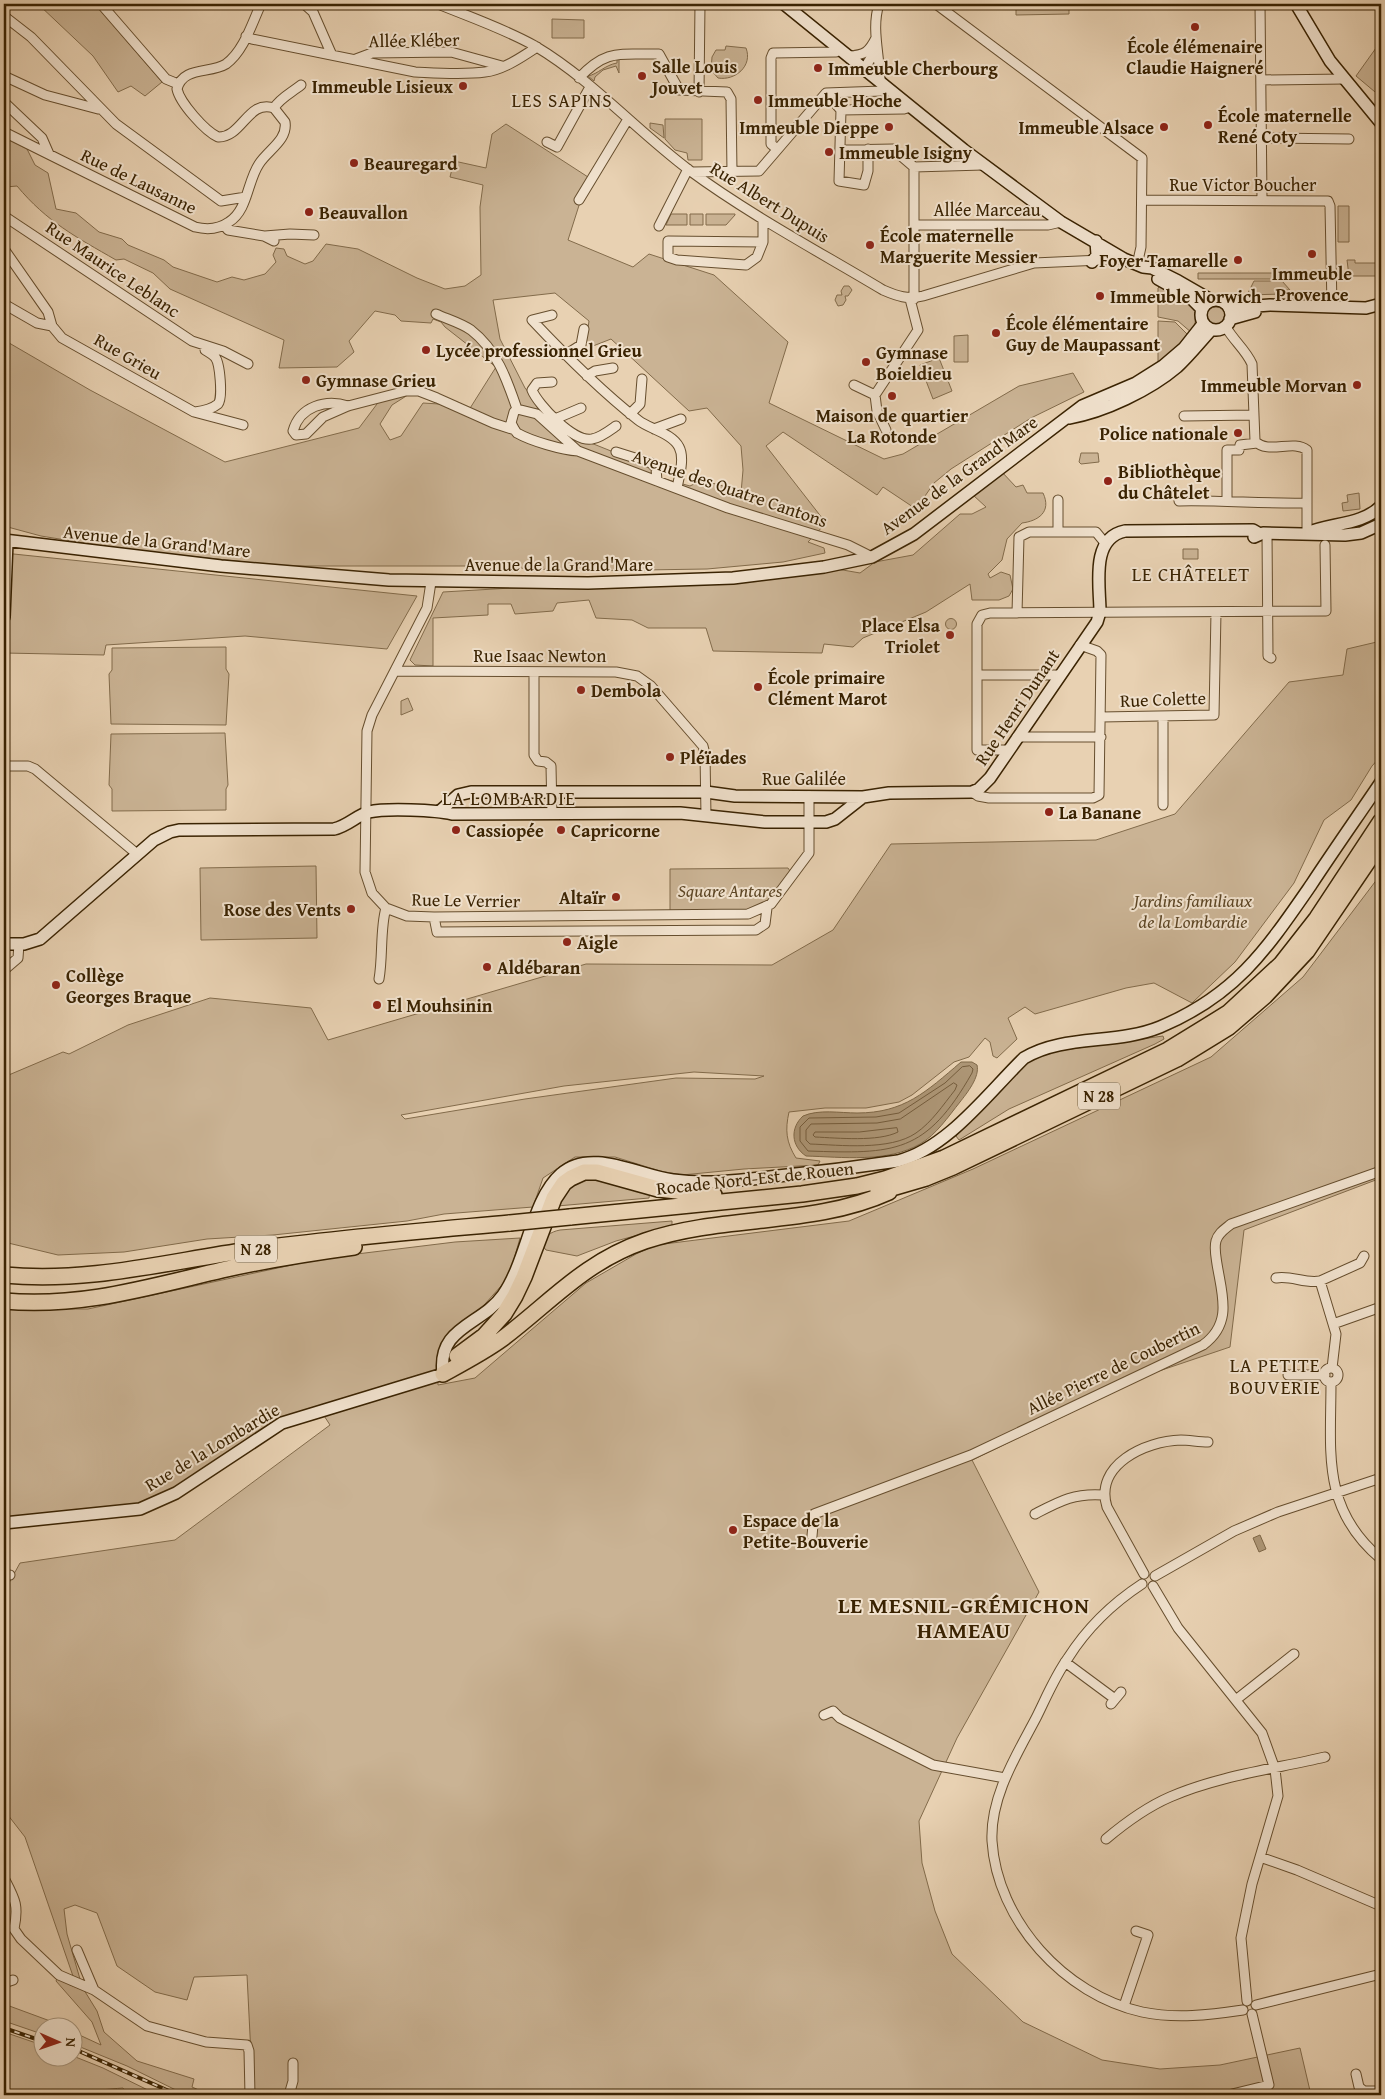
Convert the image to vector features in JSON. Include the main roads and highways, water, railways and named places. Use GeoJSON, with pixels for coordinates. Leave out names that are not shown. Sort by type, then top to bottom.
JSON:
{"type":"FeatureCollection","features":[{"type":"Feature","properties":{"kind":"highway","name":"Rocade Nord-Est de Rouen"},"geometry":{"type":"LineString","coordinates":[[568,1222],[857,1186],[925,1166],[1188,1039],[1246,998],[1286,958],[1317,918],[1381,821]]}},
{"type":"Feature","properties":{"kind":"highway","name":"Rocade Nord-Est de Rouen"},"geometry":{"type":"LineString","coordinates":[[4,1275],[72,1277],[106,1274],[293,1244],[823,1201],[870,1194],[906,1184],[953,1167],[1178,1059],[1203,1044],[1250,1010],[1277,985],[1307,952],[1381,842]]}},
{"type":"Feature","properties":{"kind":"highway"},"geometry":{"type":"LineString","coordinates":[[1340,905],[1381,861]]}},
{"type":"Feature","properties":{"kind":"highway"},"geometry":{"type":"LineString","coordinates":[[758,1198],[658,1190],[598,1172],[584,1172],[571,1178],[564,1183],[554,1198],[524,1277],[504,1314],[484,1336],[443,1370],[502,1340],[570,1281],[618,1252],[646,1241],[678,1232],[712,1226],[808,1215],[859,1204],[906,1184]]}},
{"type":"Feature","properties":{"kind":"highway","name":"Rocade Nord-Est de Rouen"},"geometry":{"type":"LineString","coordinates":[[4,1301],[46,1303],[101,1298],[250,1264],[319,1252],[508,1228]]}},
{"type":"Feature","properties":{"kind":"water"},"geometry":{"type":"Polygon","coordinates":[[[961,1062],[972,1062],[977,1065],[975,1080],[941,1125],[920,1144],[893,1154],[864,1158],[806,1156],[797,1147],[794,1131],[803,1116],[823,1112],[874,1112],[901,1105],[914,1099],[937,1083],[961,1062]]]}},
{"type":"Feature","properties":{"kind":"water"},"geometry":{"type":"Polygon","coordinates":[[[1260,1535],[1266,1549],[1259,1552],[1253,1538],[1260,1535]]]}},
{"type":"Feature","properties":{"kind":"railway"},"geometry":{"type":"LineString","coordinates":[[4,2028],[32,2038]]}},
{"type":"Feature","properties":{"kind":"railway"},"geometry":{"type":"LineString","coordinates":[[82,2052],[178,2095]]}},
{"type":"Feature","properties":{"kind":"place","name":"École élémenaire Claudie Haigneré"},"geometry":{"type":"Point","coordinates":[1195,27]}},
{"type":"Feature","properties":{"kind":"place","name":"Immeuble Cherbourg"},"geometry":{"type":"Point","coordinates":[818,68]}},
{"type":"Feature","properties":{"kind":"place","name":"Salle Louis Jouvet"},"geometry":{"type":"Point","coordinates":[642,76]}},
{"type":"Feature","properties":{"kind":"place","name":"Immeuble Lisieux"},"geometry":{"type":"Point","coordinates":[463,86]}},
{"type":"Feature","properties":{"kind":"place","name":"Immeuble Hoche"},"geometry":{"type":"Point","coordinates":[758,100]}},
{"type":"Feature","properties":{"kind":"place","name":"École maternelle René Coty"},"geometry":{"type":"Point","coordinates":[1208,125]}},
{"type":"Feature","properties":{"kind":"place","name":"Immeuble Dieppe"},"geometry":{"type":"Point","coordinates":[889,127]}},
{"type":"Feature","properties":{"kind":"place","name":"Immeuble Alsace"},"geometry":{"type":"Point","coordinates":[1164,127]}},
{"type":"Feature","properties":{"kind":"place","name":"Immeuble Isigny"},"geometry":{"type":"Point","coordinates":[829,152]}},
{"type":"Feature","properties":{"kind":"place","name":"Beauregard"},"geometry":{"type":"Point","coordinates":[354,163]}},
{"type":"Feature","properties":{"kind":"place","name":"Beauvallon"},"geometry":{"type":"Point","coordinates":[309,212]}},
{"type":"Feature","properties":{"kind":"place","name":"École maternelle Marguerite Messier"},"geometry":{"type":"Point","coordinates":[870,245]}},
{"type":"Feature","properties":{"kind":"place","name":"Immeuble Provence"},"geometry":{"type":"Point","coordinates":[1312,254]}},
{"type":"Feature","properties":{"kind":"place","name":"Foyer Tamarelle"},"geometry":{"type":"Point","coordinates":[1238,260]}},
{"type":"Feature","properties":{"kind":"place","name":"Immeuble Norwich"},"geometry":{"type":"Point","coordinates":[1100,296]}},
{"type":"Feature","properties":{"kind":"place","name":"École élémentaire Guy de Maupassant"},"geometry":{"type":"Point","coordinates":[996,333]}},
{"type":"Feature","properties":{"kind":"place","name":"Lycée professionnel Grieu"},"geometry":{"type":"Point","coordinates":[426,350]}},
{"type":"Feature","properties":{"kind":"place","name":"Gymnase Boieldieu"},"geometry":{"type":"Point","coordinates":[866,362]}},
{"type":"Feature","properties":{"kind":"place","name":"Gymnase Grieu"},"geometry":{"type":"Point","coordinates":[306,380]}},
{"type":"Feature","properties":{"kind":"place","name":"Immeuble Morvan"},"geometry":{"type":"Point","coordinates":[1357,385]}},
{"type":"Feature","properties":{"kind":"place","name":"Maison de quartier La Rotonde"},"geometry":{"type":"Point","coordinates":[892,396]}},
{"type":"Feature","properties":{"kind":"place","name":"Police nationale"},"geometry":{"type":"Point","coordinates":[1238,433]}},
{"type":"Feature","properties":{"kind":"place","name":"Bibliothèque du Châtelet"},"geometry":{"type":"Point","coordinates":[1108,481]}},
{"type":"Feature","properties":{"kind":"place","name":"Place Elsa Triolet"},"geometry":{"type":"Point","coordinates":[950,635]}},
{"type":"Feature","properties":{"kind":"place","name":"École primaire Clément Marot"},"geometry":{"type":"Point","coordinates":[758,687]}},
{"type":"Feature","properties":{"kind":"place","name":"Dembola"},"geometry":{"type":"Point","coordinates":[581,690]}},
{"type":"Feature","properties":{"kind":"place","name":"Pléïades"},"geometry":{"type":"Point","coordinates":[670,757]}},
{"type":"Feature","properties":{"kind":"place","name":"La Banane"},"geometry":{"type":"Point","coordinates":[1049,812]}},
{"type":"Feature","properties":{"kind":"place","name":"Cassiopée"},"geometry":{"type":"Point","coordinates":[456,830]}},
{"type":"Feature","properties":{"kind":"place","name":"Capricorne"},"geometry":{"type":"Point","coordinates":[561,830]}},
{"type":"Feature","properties":{"kind":"place","name":"Altaïr"},"geometry":{"type":"Point","coordinates":[616,897]}},
{"type":"Feature","properties":{"kind":"place","name":"Rose des Vents"},"geometry":{"type":"Point","coordinates":[351,909]}},
{"type":"Feature","properties":{"kind":"place","name":"Aigle"},"geometry":{"type":"Point","coordinates":[567,942]}},
{"type":"Feature","properties":{"kind":"place","name":"Aldébaran"},"geometry":{"type":"Point","coordinates":[487,967]}},
{"type":"Feature","properties":{"kind":"place","name":"Collège Georges Braque"},"geometry":{"type":"Point","coordinates":[56,985]}},
{"type":"Feature","properties":{"kind":"place","name":"El Mouhsinin"},"geometry":{"type":"Point","coordinates":[377,1005]}},
{"type":"Feature","properties":{"kind":"place","name":"Espace de la Petite-Bouverie"},"geometry":{"type":"Point","coordinates":[733,1530]}},
{"type":"Feature","properties":{"kind":"district","name":"LES SAPINS"},"geometry":{"type":"Point","coordinates":[562,100]}},
{"type":"Feature","properties":{"kind":"district","name":"LE CHÂTELET"},"geometry":{"type":"Point","coordinates":[1191,574]}},
{"type":"Feature","properties":{"kind":"district","name":"LA LOMBARDIE"},"geometry":{"type":"Point","coordinates":[509,798]}},
{"type":"Feature","properties":{"kind":"district","name":"LA PETITE BOUVERIE"},"geometry":{"type":"Point","coordinates":[1275,1376]}},
{"type":"Feature","properties":{"kind":"district","name":"LE MESNIL-GRÉMICHON HAMEAU"},"geometry":{"type":"Point","coordinates":[964,1618]}},
{"type":"Feature","properties":{"kind":"park label","name":"Square Antares"},"geometry":{"type":"Point","coordinates":[730,890]}},
{"type":"Feature","properties":{"kind":"park label","name":"Jardins familiaux de la Lombardie"},"geometry":{"type":"Point","coordinates":[1193,910]}}]}
